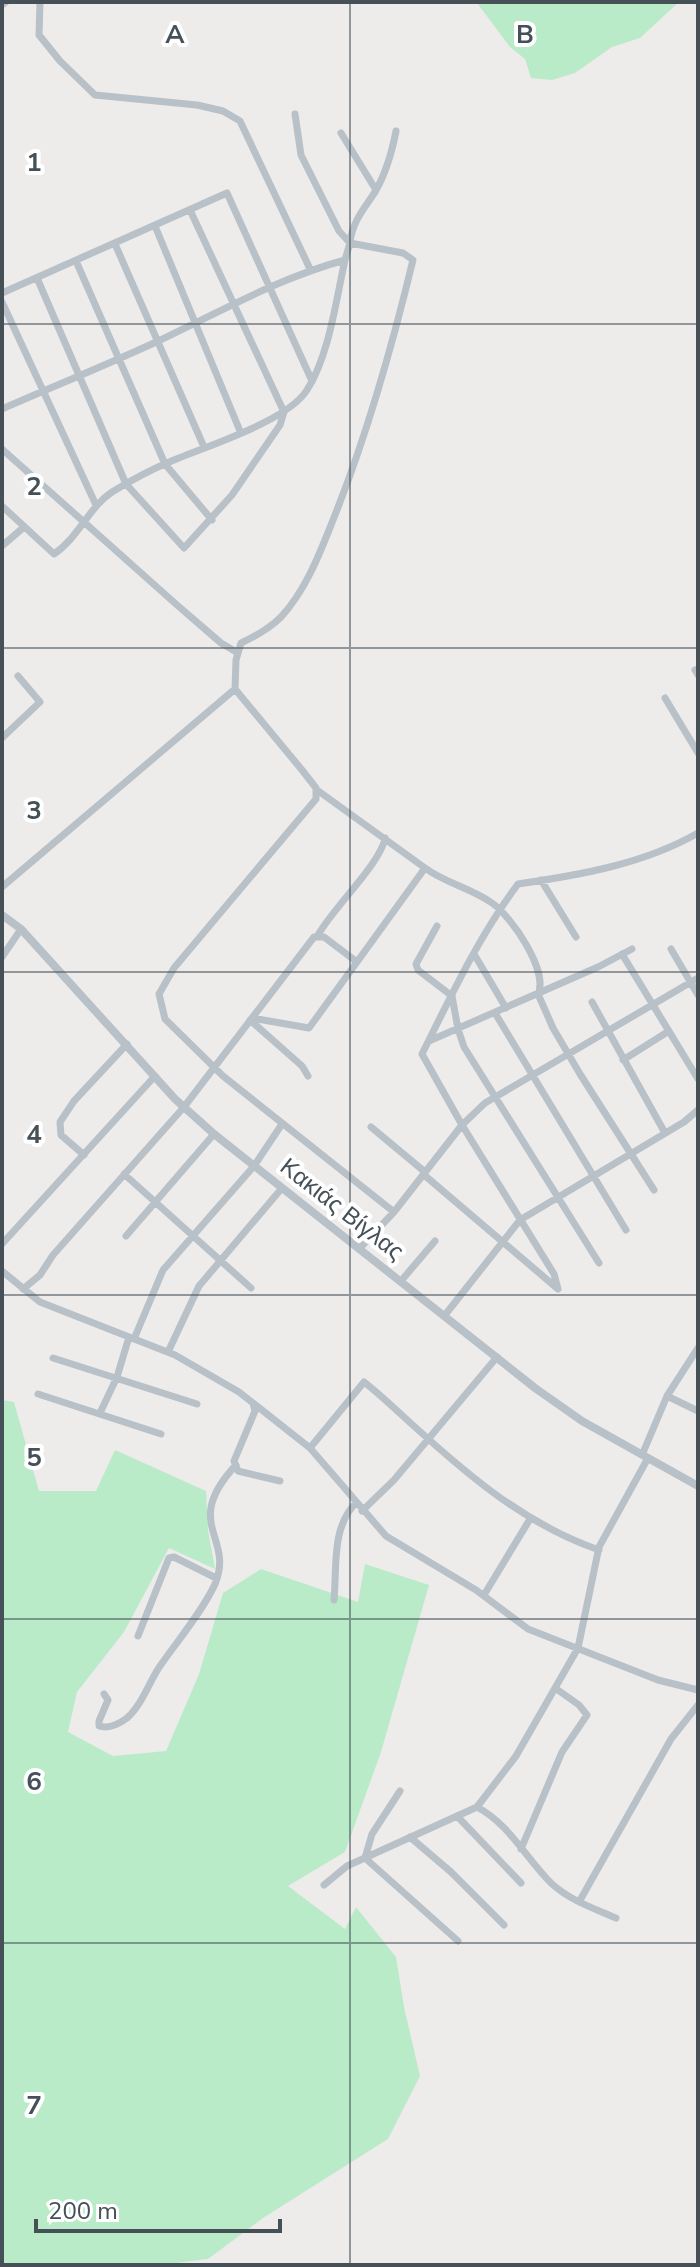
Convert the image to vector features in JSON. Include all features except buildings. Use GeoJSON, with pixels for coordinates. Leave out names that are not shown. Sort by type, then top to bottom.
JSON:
{"type":"FeatureCollection","features":[{"type":"Feature","properties":{"kind":"street"},"geometry":{"type":"LineString","coordinates":[[40,2],[39,35],[95,95],[197,105],[223,111],[240,121],[311,271]]}},
{"type":"Feature","properties":{"kind":"street"},"geometry":{"type":"LineString","coordinates":[[295,114],[301,155],[339,231],[350,243],[403,253],[413,260],[396,337],[363,442],[322,547],[301,590],[283,615],[268,629],[241,643],[235,689],[317,790],[434,875],[488,900],[499,909],[518,933],[539,970],[541,988],[538,994]]}},
{"type":"Feature","properties":{"kind":"street"},"geometry":{"type":"LineString","coordinates":[[2,506],[54,554],[86,523],[96,505],[126,484],[284,412],[307,392],[320,363],[351,232],[376,190],[391,155],[396,131]]}},
{"type":"Feature","properties":{"kind":"street"},"geometry":{"type":"LineString","coordinates":[[341,133],[376,190]]}},
{"type":"Feature","properties":{"kind":"street"},"geometry":{"type":"LineString","coordinates":[[2,293],[227,193],[312,381]]}},
{"type":"Feature","properties":{"kind":"street"},"geometry":{"type":"LineString","coordinates":[[37,278],[126,484],[184,548],[212,520],[280,425],[284,412],[190,210]]}},
{"type":"Feature","properties":{"kind":"street"},"geometry":{"type":"LineString","coordinates":[[155,226],[240,431]]}},
{"type":"Feature","properties":{"kind":"street"},"geometry":{"type":"LineString","coordinates":[[115,244],[204,447]]}},
{"type":"Feature","properties":{"kind":"street"},"geometry":{"type":"LineString","coordinates":[[2,409],[81,377],[194,321],[311,271],[345,260]]}},
{"type":"Feature","properties":{"kind":"street"},"geometry":{"type":"LineString","coordinates":[[76,261],[165,464],[212,520]]}},
{"type":"Feature","properties":{"kind":"street"},"geometry":{"type":"LineString","coordinates":[[2,302],[96,505]]}},
{"type":"Feature","properties":{"kind":"street"},"geometry":{"type":"LineString","coordinates":[[2,449],[221,643],[238,653]]}},
{"type":"Feature","properties":{"kind":"street"},"geometry":{"type":"LineString","coordinates":[[2,546],[24,527]]}},
{"type":"Feature","properties":{"kind":"street"},"geometry":{"type":"LineString","coordinates":[[4,731],[40,702],[18,676]]}},
{"type":"Feature","properties":{"kind":"street"},"geometry":{"type":"LineString","coordinates":[[2,887],[235,689]]}},
{"type":"Feature","properties":{"kind":"street"},"geometry":{"type":"LineString","coordinates":[[665,698],[698,753]]}},
{"type":"Feature","properties":{"kind":"street"},"geometry":{"type":"LineString","coordinates":[[317,790],[316,799],[159,989],[165,1019],[213,1067],[394,1212]]}},
{"type":"Feature","properties":{"kind":"street"},"geometry":{"type":"LineString","coordinates":[[371,1127],[558,1289],[554,1274],[422,1054],[499,909],[518,884],[655,855],[698,833]]}},
{"type":"Feature","properties":{"kind":"street"},"geometry":{"type":"LineString","coordinates":[[23,1289],[40,1275],[53,1255],[184,1107],[379,854],[385,838]]}},
{"type":"Feature","properties":{"kind":"street"},"geometry":{"type":"LineString","coordinates":[[251,1019],[309,1028],[425,868]]}},
{"type":"Feature","properties":{"kind":"street"},"geometry":{"type":"LineString","coordinates":[[541,880],[576,937]]}},
{"type":"Feature","properties":{"kind":"street","name":"Κακιάς Βίγλας"},"geometry":{"type":"LineString","coordinates":[[2,915],[21,929],[184,1107],[214,1134],[582,1421],[698,1486]]}},
{"type":"Feature","properties":{"kind":"street"},"geometry":{"type":"LineString","coordinates":[[437,926],[416,964],[418,970],[452,996],[464,1047],[599,1263]]}},
{"type":"Feature","properties":{"kind":"street"},"geometry":{"type":"LineString","coordinates":[[2,957],[21,929]]}},
{"type":"Feature","properties":{"kind":"street"},"geometry":{"type":"LineString","coordinates":[[318,935],[357,962]]}},
{"type":"Feature","properties":{"kind":"street"},"geometry":{"type":"LineString","coordinates":[[429,1041],[632,949]]}},
{"type":"Feature","properties":{"kind":"street"},"geometry":{"type":"LineString","coordinates":[[671,949],[694,980],[698,995]]}},
{"type":"Feature","properties":{"kind":"street"},"geometry":{"type":"LineString","coordinates":[[474,954],[506,1008]]}},
{"type":"Feature","properties":{"kind":"street"},"geometry":{"type":"LineString","coordinates":[[622,954],[698,1079]]}},
{"type":"Feature","properties":{"kind":"street"},"geometry":{"type":"LineString","coordinates":[[359,1249],[394,1212],[462,1125],[485,1103],[694,980]]}},
{"type":"Feature","properties":{"kind":"street"},"geometry":{"type":"LineString","coordinates":[[538,994],[553,1028],[654,1190]]}},
{"type":"Feature","properties":{"kind":"street"},"geometry":{"type":"LineString","coordinates":[[592,1002],[665,1133]]}},
{"type":"Feature","properties":{"kind":"street"},"geometry":{"type":"LineString","coordinates":[[495,1013],[626,1230]]}},
{"type":"Feature","properties":{"kind":"street"},"geometry":{"type":"LineString","coordinates":[[251,1019],[302,1066],[308,1076]]}},
{"type":"Feature","properties":{"kind":"street"},"geometry":{"type":"LineString","coordinates":[[623,1060],[669,1031]]}},
{"type":"Feature","properties":{"kind":"street"},"geometry":{"type":"LineString","coordinates":[[84,1155],[61,1135],[60,1122],[74,1101],[127,1044]]}},
{"type":"Feature","properties":{"kind":"street"},"geometry":{"type":"LineString","coordinates":[[2,1244],[155,1076]]}},
{"type":"Feature","properties":{"kind":"street"},"geometry":{"type":"LineString","coordinates":[[445,1315],[520,1220],[698,1110]]}},
{"type":"Feature","properties":{"kind":"street"},"geometry":{"type":"LineString","coordinates":[[100,1413],[163,1270],[254,1166],[282,1124]]}},
{"type":"Feature","properties":{"kind":"street"},"geometry":{"type":"LineString","coordinates":[[126,1236],[214,1134]]}},
{"type":"Feature","properties":{"kind":"street"},"geometry":{"type":"LineString","coordinates":[[124,1174],[251,1288]]}},
{"type":"Feature","properties":{"kind":"street"},"geometry":{"type":"LineString","coordinates":[[168,1352],[199,1286],[282,1188]]}},
{"type":"Feature","properties":{"kind":"street"},"geometry":{"type":"LineString","coordinates":[[401,1281],[435,1241]]}},
{"type":"Feature","properties":{"kind":"street"},"geometry":{"type":"LineString","coordinates":[[2,1271],[40,1302],[168,1352],[229,1385],[310,1448],[386,1536],[484,1595],[528,1629],[658,1680],[698,1690]]}},
{"type":"Feature","properties":{"kind":"street"},"geometry":{"type":"LineString","coordinates":[[324,1885],[339,1870],[477,1807],[516,1756],[578,1648],[599,1550],[645,1456],[667,1396],[698,1348]]}},
{"type":"Feature","properties":{"kind":"street"},"geometry":{"type":"LineString","coordinates":[[362,1511],[394,1480],[497,1357]]}},
{"type":"Feature","properties":{"kind":"street"},"geometry":{"type":"LineString","coordinates":[[53,1358],[197,1404]]}},
{"type":"Feature","properties":{"kind":"street"},"geometry":{"type":"LineString","coordinates":[[310,1448],[364,1382],[477,1481],[530,1519],[599,1550]]}},
{"type":"Feature","properties":{"kind":"street"},"geometry":{"type":"LineString","coordinates":[[38,1394],[161,1434]]}},
{"type":"Feature","properties":{"kind":"street"},"geometry":{"type":"LineString","coordinates":[[667,1396],[698,1411]]}},
{"type":"Feature","properties":{"kind":"street"},"geometry":{"type":"LineString","coordinates":[[253,1403],[255,1411],[234,1461],[238,1471],[280,1481]]}},
{"type":"Feature","properties":{"kind":"street"},"geometry":{"type":"LineString","coordinates":[[104,1694],[108,1700],[99,1721],[99,1726],[103,1728],[114,1726],[135,1710],[216,1578],[220,1565],[211,1528],[211,1497],[221,1480],[236,1465]]}},
{"type":"Feature","properties":{"kind":"street"},"geometry":{"type":"LineString","coordinates":[[334,1600],[339,1532],[349,1510],[356,1503]]}},
{"type":"Feature","properties":{"kind":"street"},"geometry":{"type":"LineString","coordinates":[[484,1595],[530,1519]]}},
{"type":"Feature","properties":{"kind":"street"},"geometry":{"type":"LineString","coordinates":[[138,1636],[169,1558],[174,1557],[216,1578]]}},
{"type":"Feature","properties":{"kind":"street"},"geometry":{"type":"LineString","coordinates":[[521,1849],[562,1752],[587,1715],[579,1705],[555,1688]]}},
{"type":"Feature","properties":{"kind":"street"},"geometry":{"type":"LineString","coordinates":[[579,1902],[671,1739],[698,1705]]}},
{"type":"Feature","properties":{"kind":"street"},"geometry":{"type":"LineString","coordinates":[[365,1858],[372,1834],[400,1791]]}},
{"type":"Feature","properties":{"kind":"street"},"geometry":{"type":"LineString","coordinates":[[477,1807],[501,1825],[565,1895],[616,1918]]}},
{"type":"Feature","properties":{"kind":"street"},"geometry":{"type":"LineString","coordinates":[[457,1816],[521,1883]]}},
{"type":"Feature","properties":{"kind":"street"},"geometry":{"type":"LineString","coordinates":[[410,1837],[451,1872],[504,1925]]}},
{"type":"Feature","properties":{"kind":"street"},"geometry":{"type":"LineString","coordinates":[[365,1858],[458,1941]]}},
{"type":"Feature","properties":{"kind":"green space"},"geometry":{"type":"Polygon","coordinates":[[[465,2],[679,2],[640,38],[612,47],[575,73],[552,80],[531,78],[525,59],[510,47],[477,3],[465,2]]]}},
{"type":"Feature","properties":{"kind":"green space"},"geometry":{"type":"Polygon","coordinates":[[[2,1400],[14,1402],[39,1491],[96,1491],[115,1450],[206,1491],[208,1530],[215,1569],[169,1548],[124,1632],[77,1692],[68,1732],[113,1756],[166,1751],[199,1674],[223,1593],[261,1569],[358,1602],[365,1564],[429,1585],[381,1752],[345,1852],[288,1886],[345,1929],[356,1907],[396,1957],[420,2076],[388,2139],[263,2218],[208,2259],[159,2265],[2,2265],[2,1400]]]}}]}
